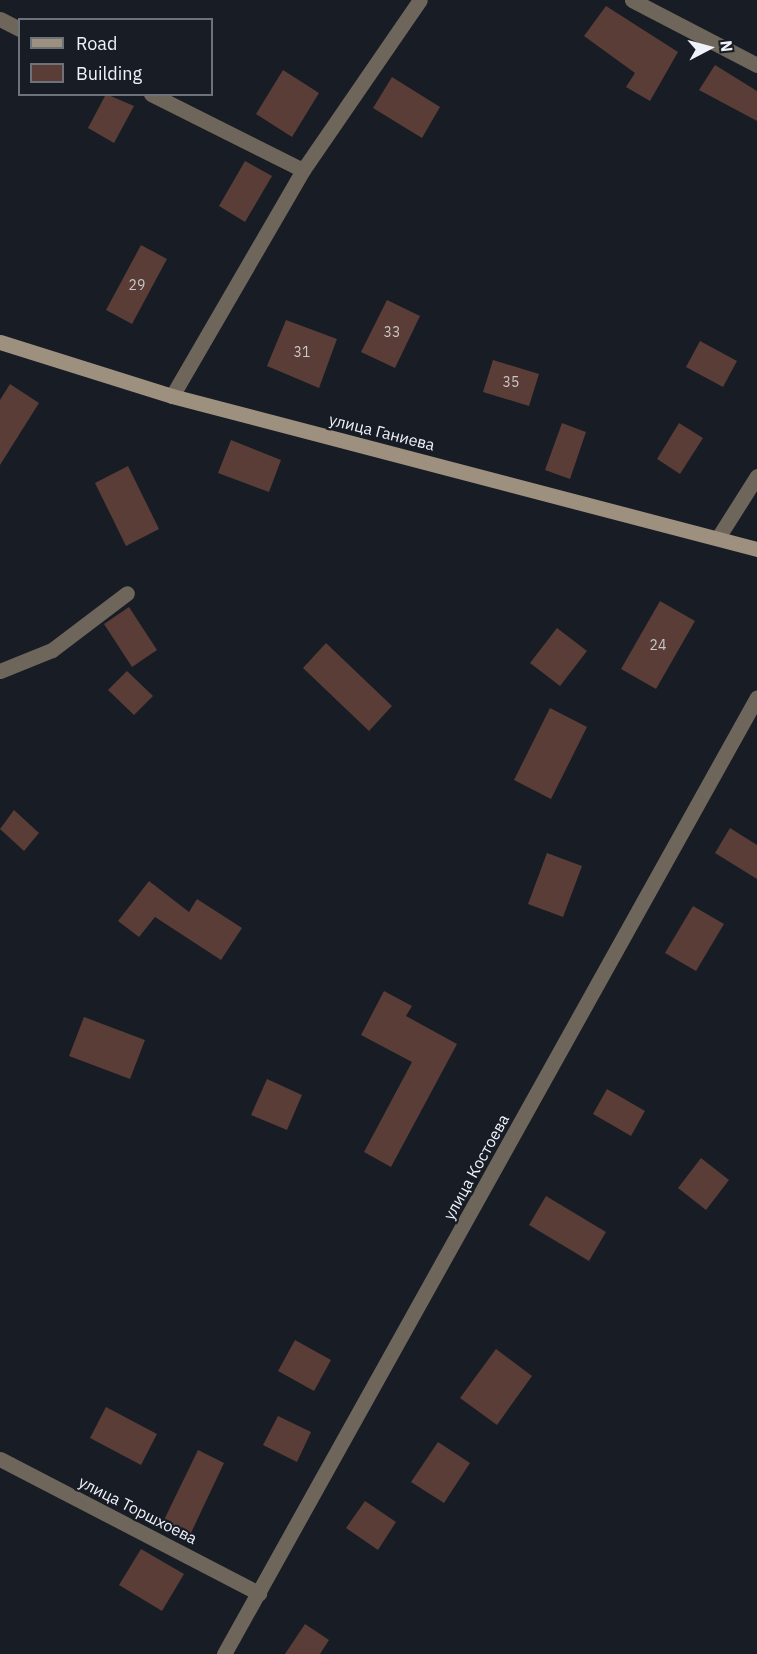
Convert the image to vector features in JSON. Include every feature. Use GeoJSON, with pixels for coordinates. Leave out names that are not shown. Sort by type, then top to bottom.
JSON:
{"type":"FeatureCollection","features":[{"type":"Feature","properties":{"kind":"main road","name":"улица Ганиева"},"geometry":{"type":"LineString","coordinates":[[0,342],[172,396],[719,536],[757,549]]}},
{"type":"Feature","properties":{"kind":"street"},"geometry":{"type":"LineString","coordinates":[[172,396],[303,170],[420,0]]}},
{"type":"Feature","properties":{"kind":"street"},"geometry":{"type":"LineString","coordinates":[[632,0],[757,64]]}},
{"type":"Feature","properties":{"kind":"street"},"geometry":{"type":"LineString","coordinates":[[0,19],[18,28]]}},
{"type":"Feature","properties":{"kind":"street"},"geometry":{"type":"LineString","coordinates":[[156,96],[303,170]]}},
{"type":"Feature","properties":{"kind":"street"},"geometry":{"type":"LineString","coordinates":[[719,536],[757,476]]}},
{"type":"Feature","properties":{"kind":"street"},"geometry":{"type":"LineString","coordinates":[[0,671],[52,650],[127,593]]}},
{"type":"Feature","properties":{"kind":"street","name":"улица Костоева"},"geometry":{"type":"LineString","coordinates":[[224,1654],[757,697]]}},
{"type":"Feature","properties":{"kind":"street","name":"улица Торшхоева"},"geometry":{"type":"LineString","coordinates":[[0,1459],[259,1593]]}},
{"type":"Feature","properties":{"kind":"building"},"geometry":{"type":"Polygon","coordinates":[[[606,6],[678,52],[650,101],[626,87],[635,73],[584,36],[606,6]]]}},
{"type":"Feature","properties":{"kind":"building"},"geometry":{"type":"Polygon","coordinates":[[[715,65],[757,91],[757,121],[699,90],[715,65]]]}},
{"type":"Feature","properties":{"kind":"building"},"geometry":{"type":"Polygon","coordinates":[[[283,70],[319,93],[292,137],[256,114],[283,70]]]}},
{"type":"Feature","properties":{"kind":"building"},"geometry":{"type":"Polygon","coordinates":[[[392,77],[440,107],[422,138],[373,108],[392,77]]]}},
{"type":"Feature","properties":{"kind":"building"},"geometry":{"type":"Polygon","coordinates":[[[105,96],[111,96],[134,106],[114,143],[88,128],[105,96]]]}},
{"type":"Feature","properties":{"kind":"building"},"geometry":{"type":"Polygon","coordinates":[[[245,161],[272,176],[245,222],[219,206],[245,161]]]}},
{"type":"Feature","properties":{"kind":"building"},"geometry":{"type":"Polygon","coordinates":[[[141,245],[167,259],[132,324],[106,310],[141,245]]]}},
{"type":"Feature","properties":{"kind":"building"},"geometry":{"type":"Polygon","coordinates":[[[387,300],[420,316],[395,368],[361,352],[387,300]]]}},
{"type":"Feature","properties":{"kind":"building"},"geometry":{"type":"Polygon","coordinates":[[[286,320],[337,339],[319,388],[267,366],[286,320]]]}},
{"type":"Feature","properties":{"kind":"building"},"geometry":{"type":"Polygon","coordinates":[[[700,341],[737,361],[723,387],[686,367],[700,341]]]}},
{"type":"Feature","properties":{"kind":"building"},"geometry":{"type":"Polygon","coordinates":[[[493,360],[539,374],[529,406],[483,392],[493,360]]]}},
{"type":"Feature","properties":{"kind":"building"},"geometry":{"type":"Polygon","coordinates":[[[10,384],[39,403],[0,465],[0,400],[10,384]]]}},
{"type":"Feature","properties":{"kind":"building"},"geometry":{"type":"Polygon","coordinates":[[[562,423],[586,432],[570,479],[545,470],[562,423]]]}},
{"type":"Feature","properties":{"kind":"building"},"geometry":{"type":"Polygon","coordinates":[[[679,423],[703,438],[680,474],[657,459],[679,423]]]}},
{"type":"Feature","properties":{"kind":"building"},"geometry":{"type":"Polygon","coordinates":[[[231,440],[281,460],[269,492],[218,473],[231,440]]]}},
{"type":"Feature","properties":{"kind":"building"},"geometry":{"type":"Polygon","coordinates":[[[128,466],[159,529],[126,546],[95,483],[128,466]]]}},
{"type":"Feature","properties":{"kind":"building"},"geometry":{"type":"Polygon","coordinates":[[[660,601],[695,621],[656,689],[621,669],[660,601]]]}},
{"type":"Feature","properties":{"kind":"building"},"geometry":{"type":"Polygon","coordinates":[[[129,607],[157,650],[132,667],[104,624],[129,607]]]}},
{"type":"Feature","properties":{"kind":"building"},"geometry":{"type":"Polygon","coordinates":[[[557,628],[587,651],[560,686],[530,663],[557,628]]]}},
{"type":"Feature","properties":{"kind":"building"},"geometry":{"type":"Polygon","coordinates":[[[326,643],[392,706],[369,731],[303,668],[326,643]]]}},
{"type":"Feature","properties":{"kind":"building"},"geometry":{"type":"Polygon","coordinates":[[[127,671],[153,696],[134,715],[108,690],[127,671]]]}},
{"type":"Feature","properties":{"kind":"building"},"geometry":{"type":"Polygon","coordinates":[[[550,708],[587,727],[551,799],[514,780],[550,708]]]}},
{"type":"Feature","properties":{"kind":"building"},"geometry":{"type":"Polygon","coordinates":[[[14,810],[39,833],[24,851],[0,829],[14,810]]]}},
{"type":"Feature","properties":{"kind":"building"},"geometry":{"type":"Polygon","coordinates":[[[730,828],[757,845],[757,879],[715,853],[730,828]]]}},
{"type":"Feature","properties":{"kind":"building"},"geometry":{"type":"Polygon","coordinates":[[[547,853],[582,866],[563,917],[528,904],[547,853]]]}},
{"type":"Feature","properties":{"kind":"building"},"geometry":{"type":"Polygon","coordinates":[[[149,881],[189,912],[197,899],[242,928],[221,960],[155,917],[139,937],[118,921],[149,881]]]}},
{"type":"Feature","properties":{"kind":"building"},"geometry":{"type":"Polygon","coordinates":[[[693,906],[724,924],[696,971],[665,953],[693,906]]]}},
{"type":"Feature","properties":{"kind":"building"},"geometry":{"type":"Polygon","coordinates":[[[384,991],[412,1006],[406,1016],[457,1044],[391,1167],[364,1152],[412,1062],[361,1035],[384,991]]]}},
{"type":"Feature","properties":{"kind":"building"},"geometry":{"type":"Polygon","coordinates":[[[84,1017],[145,1040],[130,1079],[69,1056],[84,1017]]]}},
{"type":"Feature","properties":{"kind":"building"},"geometry":{"type":"Polygon","coordinates":[[[267,1079],[302,1095],[287,1130],[251,1115],[267,1079]]]}},
{"type":"Feature","properties":{"kind":"building"},"geometry":{"type":"Polygon","coordinates":[[[607,1089],[645,1111],[631,1136],[593,1114],[607,1089]]]}},
{"type":"Feature","properties":{"kind":"building"},"geometry":{"type":"Polygon","coordinates":[[[701,1158],[729,1180],[706,1210],[678,1188],[701,1158]]]}},
{"type":"Feature","properties":{"kind":"building"},"geometry":{"type":"Polygon","coordinates":[[[546,1196],[606,1232],[589,1261],[529,1225],[546,1196]]]}},
{"type":"Feature","properties":{"kind":"building"},"geometry":{"type":"Polygon","coordinates":[[[295,1340],[331,1360],[314,1391],[278,1371],[295,1340]]]}},
{"type":"Feature","properties":{"kind":"building"},"geometry":{"type":"Polygon","coordinates":[[[496,1349],[532,1376],[497,1425],[460,1398],[496,1349]]]}},
{"type":"Feature","properties":{"kind":"building"},"geometry":{"type":"Polygon","coordinates":[[[106,1407],[157,1434],[141,1465],[90,1438],[106,1407]]]}},
{"type":"Feature","properties":{"kind":"building"},"geometry":{"type":"Polygon","coordinates":[[[278,1416],[311,1432],[297,1462],[263,1445],[278,1416]]]}},
{"type":"Feature","properties":{"kind":"building"},"geometry":{"type":"Polygon","coordinates":[[[438,1442],[470,1463],[444,1503],[411,1482],[438,1442]]]}},
{"type":"Feature","properties":{"kind":"building"},"geometry":{"type":"Polygon","coordinates":[[[198,1450],[224,1463],[190,1535],[163,1522],[198,1450]]]}},
{"type":"Feature","properties":{"kind":"building"},"geometry":{"type":"Polygon","coordinates":[[[365,1501],[396,1522],[378,1550],[346,1528],[365,1501]]]}},
{"type":"Feature","properties":{"kind":"building"},"geometry":{"type":"Polygon","coordinates":[[[141,1549],[184,1574],[162,1611],[119,1585],[141,1549]]]}},
{"type":"Feature","properties":{"kind":"building"},"geometry":{"type":"Polygon","coordinates":[[[305,1624],[329,1640],[320,1654],[285,1654],[305,1624]]]}}]}
